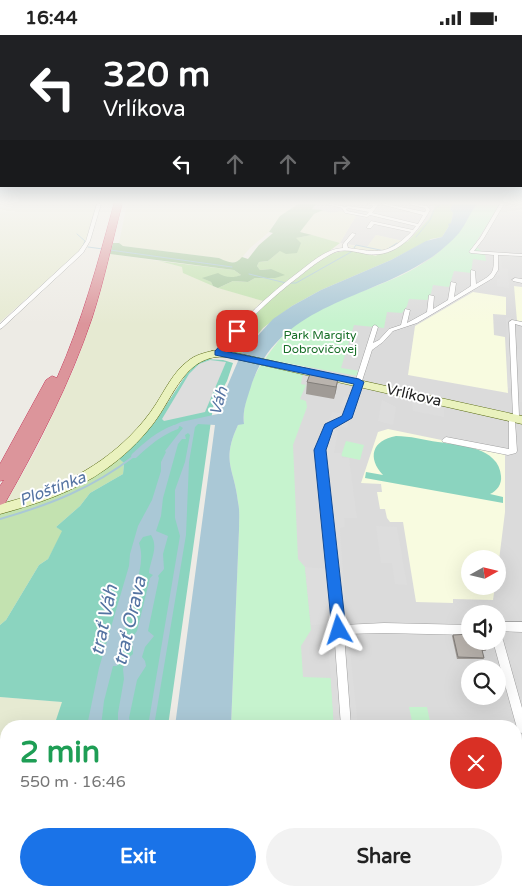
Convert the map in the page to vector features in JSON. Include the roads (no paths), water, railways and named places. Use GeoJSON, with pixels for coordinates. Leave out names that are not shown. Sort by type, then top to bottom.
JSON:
{"type":"FeatureCollection","features":[{"type":"Feature","properties":{"kind":"highway"},"geometry":{"type":"LineString","coordinates":[[2,496],[52,403],[72,356],[94,295],[103,244]]}},
{"type":"Feature","properties":{"kind":"highway"},"geometry":{"type":"LineString","coordinates":[[0,476],[30,424],[63,357],[104,244]]}},
{"type":"Feature","properties":{"kind":"street"},"geometry":{"type":"LineString","coordinates":[[0,327],[84,249],[86,244]]}},
{"type":"Feature","properties":{"kind":"street"},"geometry":{"type":"LineString","coordinates":[[345,244],[346,249]]}},
{"type":"Feature","properties":{"kind":"street"},"geometry":{"type":"LineString","coordinates":[[0,509],[49,495],[94,472],[116,455],[145,427],[190,363],[202,357],[218,353],[266,301],[328,253],[346,249],[384,253],[400,244]]}},
{"type":"Feature","properties":{"kind":"street"},"geometry":{"type":"LineString","coordinates":[[493,253],[476,246],[470,252],[522,255]]}},
{"type":"Feature","properties":{"kind":"street"},"geometry":{"type":"LineString","coordinates":[[369,349],[381,341],[391,330],[430,314],[492,275],[496,270],[493,253]]}},
{"type":"Feature","properties":{"kind":"street"},"geometry":{"type":"LineString","coordinates":[[473,271],[474,287]]}},
{"type":"Feature","properties":{"kind":"street"},"geometry":{"type":"LineString","coordinates":[[515,279],[522,281]]}},
{"type":"Feature","properties":{"kind":"street"},"geometry":{"type":"LineString","coordinates":[[451,301],[452,283]]}},
{"type":"Feature","properties":{"kind":"street"},"geometry":{"type":"LineString","coordinates":[[430,314],[431,296]]}},
{"type":"Feature","properties":{"kind":"street"},"geometry":{"type":"LineString","coordinates":[[404,325],[407,310]]}},
{"type":"Feature","properties":{"kind":"street"},"geometry":{"type":"LineString","coordinates":[[446,440],[512,452],[514,450],[512,421],[519,419],[512,322],[522,323]]}},
{"type":"Feature","properties":{"kind":"street"},"geometry":{"type":"LineString","coordinates":[[346,720],[339,630],[320,450],[329,427],[347,418],[375,327]]}},
{"type":"Feature","properties":{"kind":"street","name":"Vrlíkova"},"geometry":{"type":"LineString","coordinates":[[218,353],[278,364],[519,419]]}},
{"type":"Feature","properties":{"kind":"street"},"geometry":{"type":"LineString","coordinates":[[506,627],[522,627]]}},
{"type":"Feature","properties":{"kind":"street"},"geometry":{"type":"LineString","coordinates":[[339,630],[384,628],[461,630]]}},
{"type":"Feature","properties":{"kind":"street"},"geometry":{"type":"LineString","coordinates":[[501,650],[520,720]]}},
{"type":"Feature","properties":{"kind":"water"},"geometry":{"type":"Polygon","coordinates":[[[420,244],[448,244],[403,274],[327,307],[304,320],[283,337],[265,357],[252,383],[245,408],[244,424],[238,425],[233,437],[229,456],[239,505],[239,516],[231,720],[176,720],[215,425],[198,424],[195,427],[189,462],[186,535],[155,720],[149,720],[180,536],[175,518],[175,490],[185,462],[190,435],[188,433],[185,435],[186,439],[182,439],[178,444],[156,531],[168,536],[163,554],[164,569],[158,576],[148,631],[154,636],[145,647],[142,657],[146,666],[137,680],[130,720],[118,720],[124,679],[123,669],[126,660],[133,654],[132,638],[137,631],[150,578],[153,575],[149,573],[154,549],[151,535],[143,537],[139,543],[141,552],[140,570],[126,616],[125,640],[117,666],[113,666],[104,701],[102,720],[88,720],[99,668],[129,566],[130,554],[138,526],[152,500],[165,451],[183,428],[180,426],[167,432],[168,428],[181,422],[218,414],[217,410],[241,354],[273,319],[321,290],[391,260],[420,244]]]}},
{"type":"Feature","properties":{"kind":"waterway"},"geometry":{"type":"LineString","coordinates":[[389,248],[395,244]]}},
{"type":"Feature","properties":{"kind":"waterway"},"geometry":{"type":"LineString","coordinates":[[354,248],[356,245],[385,251]]}},
{"type":"Feature","properties":{"kind":"waterway"},"geometry":{"type":"LineString","coordinates":[[88,247],[103,249]]}},
{"type":"Feature","properties":{"kind":"waterway"},"geometry":{"type":"LineString","coordinates":[[110,250],[232,267]]}},
{"type":"Feature","properties":{"kind":"waterway"},"geometry":{"type":"LineString","coordinates":[[291,283],[296,283],[351,252]]}},
{"type":"Feature","properties":{"kind":"waterway"},"geometry":{"type":"LineString","coordinates":[[249,274],[286,283]]}},
{"type":"Feature","properties":{"kind":"waterway"},"geometry":{"type":"LineString","coordinates":[[134,456],[159,435],[176,427]]}},
{"type":"Feature","properties":{"kind":"waterway","name":"Ploštínka"},"geometry":{"type":"LineString","coordinates":[[0,519],[36,508],[70,494],[103,477],[134,456]]}},
{"type":"Feature","properties":{"kind":"park label","name":"Park Margity Dobrovičovej"},"geometry":{"type":"Point","coordinates":[320,342]}},
{"type":"Feature","properties":{"kind":"water label","name":"Váh"},"geometry":{"type":"Point","coordinates":[218,401]}},
{"type":"Feature","properties":{"kind":"water label","name":"trať Váh"},"geometry":{"type":"Point","coordinates":[103,620]}},
{"type":"Feature","properties":{"kind":"water label","name":"trať Orava"},"geometry":{"type":"Point","coordinates":[129,621]}}]}
